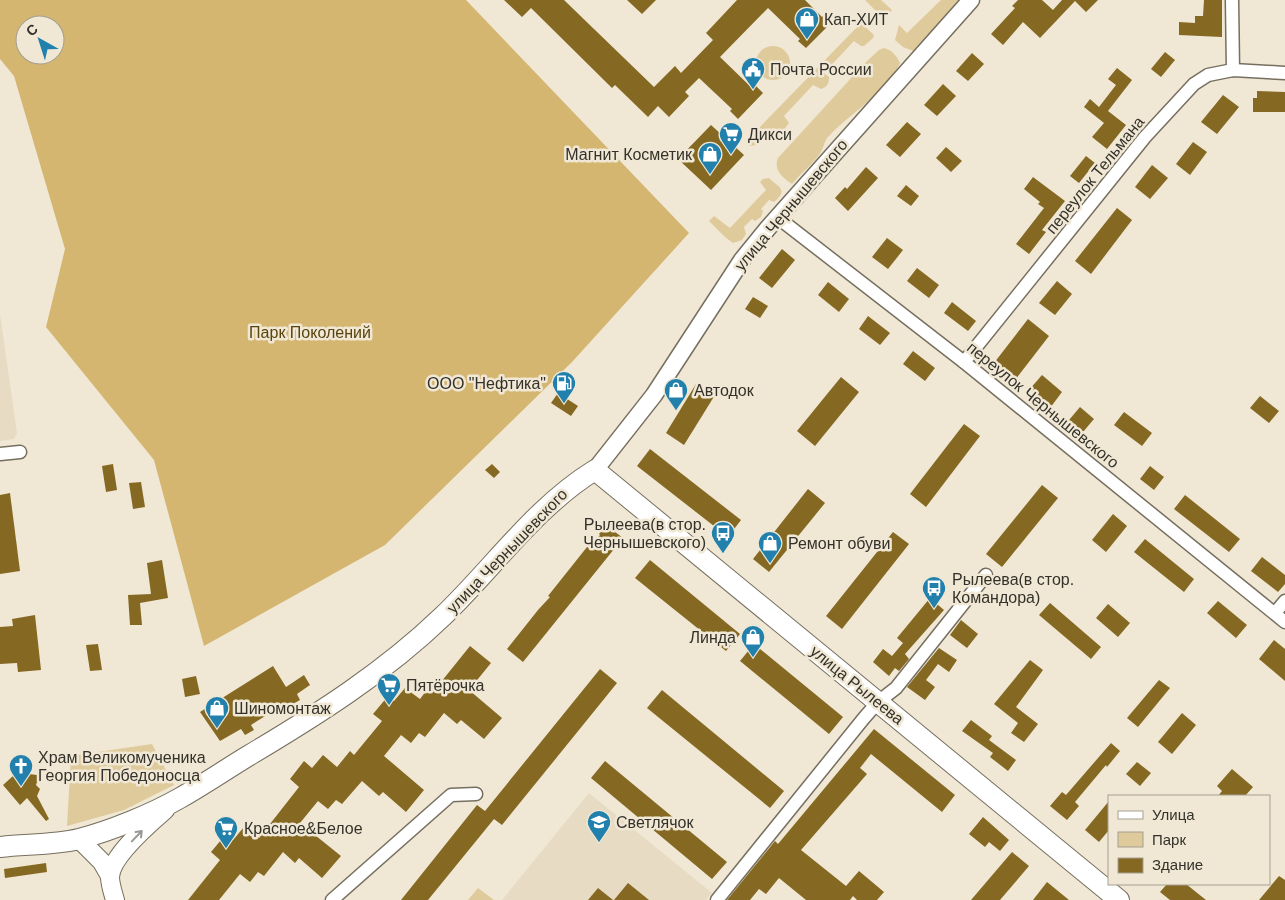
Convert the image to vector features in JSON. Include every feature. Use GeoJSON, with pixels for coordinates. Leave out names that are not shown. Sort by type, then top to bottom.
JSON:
{"type":"FeatureCollection","features":[{"type":"Feature","properties":{"kind":"main road","name":"улица Рылеева"},"geometry":{"type":"LineString","coordinates":[[595,470],[1119,900]]}},
{"type":"Feature","properties":{"kind":"main road","name":"улица Чернышевского"},"geometry":{"type":"LineString","coordinates":[[110,876],[127,846],[179,799],[348,694],[424,635],[463,597],[502,553],[548,506],[568,488],[595,470]]}},
{"type":"Feature","properties":{"kind":"main road"},"geometry":{"type":"LineString","coordinates":[[0,846],[79,839],[121,825],[179,799]]}},
{"type":"Feature","properties":{"kind":"main road"},"geometry":{"type":"LineString","coordinates":[[79,839],[102,862],[110,876],[115,900]]}},
{"type":"Feature","properties":{"kind":"street","name":"улица Чернышевского"},"geometry":{"type":"LineString","coordinates":[[595,470],[654,395],[742,260],[777,217],[971,0]]}},
{"type":"Feature","properties":{"kind":"street"},"geometry":{"type":"LineString","coordinates":[[1232,0],[1233,70]]}},
{"type":"Feature","properties":{"kind":"street","name":"переулок Тельмана"},"geometry":{"type":"LineString","coordinates":[[964,362],[1145,137],[1201,78],[1233,70],[1285,74]]}},
{"type":"Feature","properties":{"kind":"street","name":"переулок Чернышевского"},"geometry":{"type":"LineString","coordinates":[[777,217],[964,362],[1285,622]]}},
{"type":"Feature","properties":{"kind":"street"},"geometry":{"type":"LineString","coordinates":[[0,454],[20,452]]}},
{"type":"Feature","properties":{"kind":"street"},"geometry":{"type":"LineString","coordinates":[[718,900],[864,718],[878,702],[896,688],[986,575]]}},
{"type":"Feature","properties":{"kind":"street"},"geometry":{"type":"LineString","coordinates":[[1275,614],[1285,601]]}},
{"type":"Feature","properties":{"kind":"street"},"geometry":{"type":"LineString","coordinates":[[332,900],[451,795],[476,794]]}},
{"type":"Feature","properties":{"kind":"shaded area"},"geometry":{"type":"Polygon","coordinates":[[[0,314],[17,433],[14,439],[0,441],[0,314]]]}},
{"type":"Feature","properties":{"kind":"shaded area","name":"Светлячок"},"geometry":{"type":"Polygon","coordinates":[[[589,793],[712,893],[706,900],[502,900],[589,793]]]}},
{"type":"Feature","properties":{"kind":"green space","name":"Парк Поколений"},"geometry":{"type":"Polygon","coordinates":[[[0,0],[466,0],[689,233],[572,362],[385,545],[204,646],[154,460],[46,327],[65,249],[14,76],[0,59],[0,0]]]}},
{"type":"Feature","properties":{"kind":"green space"},"geometry":{"type":"Polygon","coordinates":[[[865,0],[881,0],[892,10],[884,19],[865,0]]]}},
{"type":"Feature","properties":{"kind":"green space"},"geometry":{"type":"Polygon","coordinates":[[[941,0],[960,0],[931,36],[913,51],[903,47],[895,40],[899,25],[907,33],[941,0]]]}},
{"type":"Feature","properties":{"kind":"green space"},"geometry":{"type":"Polygon","coordinates":[[[861,23],[874,35],[873,38],[864,46],[854,41],[824,73],[829,77],[826,86],[821,89],[813,85],[784,116],[789,123],[783,131],[779,132],[773,128],[757,145],[750,146],[747,142],[751,136],[861,23]]]}},
{"type":"Feature","properties":{"kind":"green space"},"geometry":{"type":"Polygon","coordinates":[[[773,46],[780,47],[785,51],[789,56],[789,70],[785,75],[780,79],[773,80],[766,79],[761,75],[757,70],[756,63],[757,56],[761,51],[766,47],[773,46]]]}},
{"type":"Feature","properties":{"kind":"green space"},"geometry":{"type":"Polygon","coordinates":[[[884,48],[894,54],[900,63],[894,74],[876,94],[827,138],[818,156],[792,184],[789,182],[778,170],[778,158],[864,64],[879,50],[884,48]]]}},
{"type":"Feature","properties":{"kind":"green space"},"geometry":{"type":"Polygon","coordinates":[[[769,178],[781,189],[781,195],[774,202],[769,200],[761,209],[763,211],[761,217],[755,221],[752,219],[744,227],[746,234],[742,240],[733,243],[709,221],[714,216],[730,228],[766,190],[760,182],[763,179],[769,178]]]}},
{"type":"Feature","properties":{"kind":"green space"},"geometry":{"type":"Polygon","coordinates":[[[152,744],[174,785],[124,810],[67,826],[71,756],[152,744]]]}},
{"type":"Feature","properties":{"kind":"green space"},"geometry":{"type":"Polygon","coordinates":[[[478,888],[494,900],[468,900],[478,888]]]}},
{"type":"Feature","properties":{"kind":"building"},"geometry":{"type":"Polygon","coordinates":[[[504,0],[564,0],[654,87],[675,66],[681,73],[713,40],[706,33],[737,0],[805,0],[822,17],[824,15],[832,22],[806,48],[798,41],[800,39],[768,8],[720,57],[752,88],[755,85],[763,93],[738,119],[730,111],[732,109],[699,78],[685,92],[689,96],[669,117],[658,106],[648,117],[615,85],[612,88],[531,8],[522,17],[504,0]]]}},
{"type":"Feature","properties":{"kind":"building"},"geometry":{"type":"Polygon","coordinates":[[[627,0],[656,0],[642,14],[627,0]]]}},
{"type":"Feature","properties":{"kind":"building"},"geometry":{"type":"Polygon","coordinates":[[[1018,0],[1042,0],[1053,10],[1062,0],[1098,0],[1086,12],[1075,1],[1040,38],[1023,22],[1003,45],[991,34],[1015,8],[1012,6],[1018,0]]]}},
{"type":"Feature","properties":{"kind":"building"},"geometry":{"type":"Polygon","coordinates":[[[1204,0],[1222,0],[1222,37],[1179,35],[1179,22],[1195,23],[1195,16],[1203,16],[1204,0]]]}},
{"type":"Feature","properties":{"kind":"building"},"geometry":{"type":"Polygon","coordinates":[[[1165,52],[1175,60],[1161,77],[1151,69],[1165,52]]]}},
{"type":"Feature","properties":{"kind":"building"},"geometry":{"type":"Polygon","coordinates":[[[972,53],[984,64],[968,81],[956,71],[972,53]]]}},
{"type":"Feature","properties":{"kind":"building"},"geometry":{"type":"Polygon","coordinates":[[[1117,68],[1132,80],[1108,111],[1126,125],[1107,149],[1092,137],[1104,123],[1084,107],[1090,99],[1099,107],[1116,85],[1108,79],[1117,68]]]}},
{"type":"Feature","properties":{"kind":"building"},"geometry":{"type":"Polygon","coordinates":[[[943,84],[956,96],[937,116],[924,105],[943,84]]]}},
{"type":"Feature","properties":{"kind":"building"},"geometry":{"type":"Polygon","coordinates":[[[1257,91],[1285,92],[1285,112],[1253,112],[1253,98],[1257,98],[1257,91]]]}},
{"type":"Feature","properties":{"kind":"building"},"geometry":{"type":"Polygon","coordinates":[[[1223,95],[1239,107],[1217,134],[1201,122],[1223,95]]]}},
{"type":"Feature","properties":{"kind":"building"},"geometry":{"type":"Polygon","coordinates":[[[907,122],[921,134],[900,157],[886,145],[907,122]]]}},
{"type":"Feature","properties":{"kind":"building"},"geometry":{"type":"Polygon","coordinates":[[[711,125],[744,155],[711,190],[678,159],[711,125]]]}},
{"type":"Feature","properties":{"kind":"building"},"geometry":{"type":"Polygon","coordinates":[[[1193,142],[1207,152],[1190,175],[1176,164],[1193,142]]]}},
{"type":"Feature","properties":{"kind":"building"},"geometry":{"type":"Polygon","coordinates":[[[946,147],[962,161],[951,172],[936,158],[946,147]]]}},
{"type":"Feature","properties":{"kind":"building"},"geometry":{"type":"Polygon","coordinates":[[[1086,156],[1095,163],[1079,183],[1070,176],[1086,156]]]}},
{"type":"Feature","properties":{"kind":"building"},"geometry":{"type":"Polygon","coordinates":[[[1152,165],[1168,178],[1150,199],[1135,187],[1152,165]]]}},
{"type":"Feature","properties":{"kind":"building"},"geometry":{"type":"Polygon","coordinates":[[[866,167],[878,178],[848,211],[835,198],[845,187],[847,189],[866,167]]]}},
{"type":"Feature","properties":{"kind":"building"},"geometry":{"type":"Polygon","coordinates":[[[1033,177],[1065,201],[1042,230],[1046,232],[1029,254],[1016,244],[1044,208],[1038,204],[1040,202],[1024,189],[1033,177]]]}},
{"type":"Feature","properties":{"kind":"building"},"geometry":{"type":"Polygon","coordinates":[[[906,185],[919,196],[911,206],[897,196],[906,185]]]}},
{"type":"Feature","properties":{"kind":"building"},"geometry":{"type":"Polygon","coordinates":[[[1117,208],[1132,220],[1091,274],[1075,261],[1117,208]]]}},
{"type":"Feature","properties":{"kind":"building"},"geometry":{"type":"Polygon","coordinates":[[[887,238],[903,250],[888,269],[872,257],[887,238]]]}},
{"type":"Feature","properties":{"kind":"building"},"geometry":{"type":"Polygon","coordinates":[[[782,249],[795,260],[772,288],[759,278],[782,249]]]}},
{"type":"Feature","properties":{"kind":"building"},"geometry":{"type":"Polygon","coordinates":[[[917,268],[939,285],[929,298],[907,281],[917,268]]]}},
{"type":"Feature","properties":{"kind":"building"},"geometry":{"type":"Polygon","coordinates":[[[1057,281],[1072,294],[1055,315],[1039,303],[1057,281]]]}},
{"type":"Feature","properties":{"kind":"building"},"geometry":{"type":"Polygon","coordinates":[[[828,282],[849,299],[839,312],[818,295],[828,282]]]}},
{"type":"Feature","properties":{"kind":"building"},"geometry":{"type":"Polygon","coordinates":[[[753,297],[768,306],[760,318],[745,309],[753,297]]]}},
{"type":"Feature","properties":{"kind":"building"},"geometry":{"type":"Polygon","coordinates":[[[952,302],[976,321],[968,331],[944,313],[952,302]]]}},
{"type":"Feature","properties":{"kind":"building"},"geometry":{"type":"Polygon","coordinates":[[[868,316],[890,333],[880,345],[859,329],[868,316]]]}},
{"type":"Feature","properties":{"kind":"building"},"geometry":{"type":"Polygon","coordinates":[[[1028,319],[1049,336],[1015,380],[994,363],[1028,319]]]}},
{"type":"Feature","properties":{"kind":"building"},"geometry":{"type":"Polygon","coordinates":[[[913,351],[935,368],[925,381],[903,364],[913,351]]]}},
{"type":"Feature","properties":{"kind":"building"},"geometry":{"type":"Polygon","coordinates":[[[1042,375],[1062,392],[1050,408],[1029,390],[1042,375]]]}},
{"type":"Feature","properties":{"kind":"building"},"geometry":{"type":"Polygon","coordinates":[[[841,377],[859,392],[815,446],[797,431],[841,377]]]}},
{"type":"Feature","properties":{"kind":"building"},"geometry":{"type":"Polygon","coordinates":[[[696,384],[715,395],[684,445],[666,433],[696,384]]]}},
{"type":"Feature","properties":{"kind":"building","name":"ООО \"Нефтика\""},"geometry":{"type":"Polygon","coordinates":[[[558,393],[578,406],[571,416],[551,403],[558,393]]]}},
{"type":"Feature","properties":{"kind":"building"},"geometry":{"type":"Polygon","coordinates":[[[1260,396],[1279,411],[1269,423],[1250,408],[1260,396]]]}},
{"type":"Feature","properties":{"kind":"building"},"geometry":{"type":"Polygon","coordinates":[[[1080,407],[1094,419],[1083,432],[1069,420],[1080,407]]]}},
{"type":"Feature","properties":{"kind":"building"},"geometry":{"type":"Polygon","coordinates":[[[1124,412],[1152,433],[1142,446],[1114,425],[1124,412]]]}},
{"type":"Feature","properties":{"kind":"building"},"geometry":{"type":"Polygon","coordinates":[[[964,424],[980,436],[926,507],[910,494],[964,424]]]}},
{"type":"Feature","properties":{"kind":"building"},"geometry":{"type":"Polygon","coordinates":[[[650,449],[741,520],[728,537],[637,466],[650,449]]]}},
{"type":"Feature","properties":{"kind":"building"},"geometry":{"type":"Polygon","coordinates":[[[113,464],[117,490],[106,492],[102,466],[113,464]]]}},
{"type":"Feature","properties":{"kind":"building"},"geometry":{"type":"Polygon","coordinates":[[[492,464],[500,472],[494,478],[485,470],[492,464]]]}},
{"type":"Feature","properties":{"kind":"building"},"geometry":{"type":"Polygon","coordinates":[[[1150,466],[1164,477],[1154,490],[1140,479],[1150,466]]]}},
{"type":"Feature","properties":{"kind":"building"},"geometry":{"type":"Polygon","coordinates":[[[141,482],[145,507],[133,509],[129,483],[141,482]]]}},
{"type":"Feature","properties":{"kind":"building"},"geometry":{"type":"Polygon","coordinates":[[[1042,485],[1058,498],[1002,567],[986,554],[1042,485]]]}},
{"type":"Feature","properties":{"kind":"building"},"geometry":{"type":"Polygon","coordinates":[[[808,489],[825,503],[769,572],[753,559],[808,489]]]}},
{"type":"Feature","properties":{"kind":"building"},"geometry":{"type":"Polygon","coordinates":[[[10,493],[20,571],[0,574],[0,495],[10,493]]]}},
{"type":"Feature","properties":{"kind":"building"},"geometry":{"type":"Polygon","coordinates":[[[1185,495],[1240,539],[1229,552],[1174,509],[1185,495]]]}},
{"type":"Feature","properties":{"kind":"building"},"geometry":{"type":"Polygon","coordinates":[[[1113,514],[1127,526],[1106,552],[1092,540],[1113,514]]]}},
{"type":"Feature","properties":{"kind":"building"},"geometry":{"type":"Polygon","coordinates":[[[606,525],[623,538],[523,662],[507,649],[550,597],[548,596],[587,547],[589,548],[600,535],[606,525]]]}},
{"type":"Feature","properties":{"kind":"building"},"geometry":{"type":"Polygon","coordinates":[[[893,532],[909,544],[842,629],[826,616],[893,532]]]}},
{"type":"Feature","properties":{"kind":"building"},"geometry":{"type":"Polygon","coordinates":[[[1145,539],[1194,579],[1184,592],[1134,552],[1145,539]]]}},
{"type":"Feature","properties":{"kind":"building"},"geometry":{"type":"Polygon","coordinates":[[[1262,557],[1285,575],[1285,584],[1278,592],[1251,571],[1262,557]]]}},
{"type":"Feature","properties":{"kind":"building"},"geometry":{"type":"Polygon","coordinates":[[[162,560],[168,598],[140,603],[142,625],[130,625],[128,595],[151,594],[147,563],[162,560]]]}},
{"type":"Feature","properties":{"kind":"building"},"geometry":{"type":"Polygon","coordinates":[[[650,560],[740,634],[726,651],[635,578],[650,560]]]}},
{"type":"Feature","properties":{"kind":"building"},"geometry":{"type":"Polygon","coordinates":[[[930,598],[944,610],[905,654],[909,659],[899,671],[895,668],[889,676],[873,662],[883,649],[892,656],[903,643],[897,638],[930,598]]]}},
{"type":"Feature","properties":{"kind":"building"},"geometry":{"type":"Polygon","coordinates":[[[1218,601],[1247,625],[1236,638],[1207,613],[1218,601]]]}},
{"type":"Feature","properties":{"kind":"building"},"geometry":{"type":"Polygon","coordinates":[[[1050,603],[1101,647],[1091,659],[1039,615],[1050,603]]]}},
{"type":"Feature","properties":{"kind":"building"},"geometry":{"type":"Polygon","coordinates":[[[1108,604],[1130,623],[1118,637],[1096,618],[1108,604]]]}},
{"type":"Feature","properties":{"kind":"building"},"geometry":{"type":"Polygon","coordinates":[[[35,615],[41,670],[18,672],[17,663],[0,664],[0,627],[13,626],[12,619],[35,615]]]}},
{"type":"Feature","properties":{"kind":"building"},"geometry":{"type":"Polygon","coordinates":[[[961,620],[978,634],[967,648],[950,635],[961,620]]]}},
{"type":"Feature","properties":{"kind":"building"},"geometry":{"type":"Polygon","coordinates":[[[1274,640],[1285,649],[1285,681],[1259,659],[1274,640]]]}},
{"type":"Feature","properties":{"kind":"building"},"geometry":{"type":"Polygon","coordinates":[[[98,644],[102,670],[90,671],[86,645],[98,644]]]}},
{"type":"Feature","properties":{"kind":"building"},"geometry":{"type":"Polygon","coordinates":[[[754,644],[843,717],[829,734],[740,661],[754,644]]]}},
{"type":"Feature","properties":{"kind":"building"},"geometry":{"type":"Polygon","coordinates":[[[470,646],[491,663],[469,690],[502,718],[484,739],[461,720],[457,724],[444,713],[425,737],[419,733],[411,743],[401,735],[384,756],[424,790],[406,812],[383,792],[379,796],[362,781],[342,804],[336,800],[328,809],[318,801],[300,823],[341,856],[322,878],[299,858],[295,863],[283,852],[264,876],[258,872],[250,882],[240,874],[219,900],[188,900],[220,860],[211,852],[226,834],[233,840],[244,827],[259,838],[299,787],[290,779],[304,761],[312,768],[323,755],[337,767],[350,751],[354,755],[382,721],[373,714],[388,696],[394,701],[405,688],[420,699],[432,683],[437,687],[470,646]]]}},
{"type":"Feature","properties":{"kind":"building"},"geometry":{"type":"Polygon","coordinates":[[[939,648],[957,660],[949,672],[938,664],[926,680],[935,687],[925,700],[907,687],[939,648]]]}},
{"type":"Feature","properties":{"kind":"building"},"geometry":{"type":"Polygon","coordinates":[[[1030,660],[1043,670],[1016,707],[1038,724],[1024,742],[1011,733],[1018,723],[994,704],[1030,660]]]}},
{"type":"Feature","properties":{"kind":"building"},"geometry":{"type":"Polygon","coordinates":[[[273,666],[286,687],[304,675],[310,685],[297,694],[300,700],[272,716],[270,713],[251,725],[254,730],[245,735],[241,729],[220,741],[200,712],[273,666]]]}},
{"type":"Feature","properties":{"kind":"building"},"geometry":{"type":"Polygon","coordinates":[[[600,669],[617,683],[502,825],[494,819],[428,900],[401,900],[477,805],[485,811],[600,669]]]}},
{"type":"Feature","properties":{"kind":"building"},"geometry":{"type":"Polygon","coordinates":[[[196,676],[200,694],[185,697],[182,679],[196,676]]]}},
{"type":"Feature","properties":{"kind":"building"},"geometry":{"type":"Polygon","coordinates":[[[1159,680],[1170,688],[1138,727],[1127,718],[1159,680]]]}},
{"type":"Feature","properties":{"kind":"building"},"geometry":{"type":"Polygon","coordinates":[[[662,690],[784,791],[770,808],[647,708],[662,690]]]}},
{"type":"Feature","properties":{"kind":"building"},"geometry":{"type":"Polygon","coordinates":[[[1182,713],[1196,725],[1172,754],[1158,742],[1182,713]]]}},
{"type":"Feature","properties":{"kind":"building"},"geometry":{"type":"Polygon","coordinates":[[[971,720],[992,736],[989,740],[1016,760],[1008,771],[990,757],[993,753],[962,731],[971,720]]]}},
{"type":"Feature","properties":{"kind":"building"},"geometry":{"type":"Polygon","coordinates":[[[874,729],[955,795],[942,812],[871,754],[860,768],[867,774],[801,850],[846,886],[859,871],[884,892],[877,900],[857,900],[853,896],[850,900],[806,900],[779,878],[766,894],[759,889],[750,900],[727,900],[775,841],[778,844],[874,729]]]}},
{"type":"Feature","properties":{"kind":"building"},"geometry":{"type":"Polygon","coordinates":[[[1111,743],[1120,751],[1075,802],[1079,806],[1067,820],[1050,806],[1062,792],[1066,795],[1111,743]]]}},
{"type":"Feature","properties":{"kind":"building"},"geometry":{"type":"Polygon","coordinates":[[[605,761],[727,862],[712,879],[591,778],[605,761]]]}},
{"type":"Feature","properties":{"kind":"building"},"geometry":{"type":"Polygon","coordinates":[[[1137,762],[1151,773],[1140,786],[1126,774],[1137,762]]]}},
{"type":"Feature","properties":{"kind":"building","name":"Храм Великомученика Георгия Победоносца"},"geometry":{"type":"Polygon","coordinates":[[[23,767],[29,774],[37,775],[36,785],[40,789],[37,796],[49,819],[46,821],[27,798],[20,805],[3,785],[23,767]]]}},
{"type":"Feature","properties":{"kind":"building"},"geometry":{"type":"Polygon","coordinates":[[[1232,769],[1253,787],[1246,795],[1219,795],[1222,791],[1217,786],[1232,769]]]}},
{"type":"Feature","properties":{"kind":"building"},"geometry":{"type":"Polygon","coordinates":[[[1108,802],[1108,831],[1099,842],[1085,830],[1108,802]]]}},
{"type":"Feature","properties":{"kind":"building"},"geometry":{"type":"Polygon","coordinates":[[[983,817],[1009,840],[1000,851],[989,842],[985,847],[969,834],[983,817]]]}},
{"type":"Feature","properties":{"kind":"building"},"geometry":{"type":"Polygon","coordinates":[[[1012,852],[1029,866],[1000,900],[971,900],[1012,852]]]}},
{"type":"Feature","properties":{"kind":"building"},"geometry":{"type":"Polygon","coordinates":[[[46,863],[47,872],[5,878],[4,869],[46,863]]]}},
{"type":"Feature","properties":{"kind":"building"},"geometry":{"type":"Polygon","coordinates":[[[1279,876],[1285,880],[1285,900],[1259,900],[1279,876]]]}},
{"type":"Feature","properties":{"kind":"building"},"geometry":{"type":"Polygon","coordinates":[[[1047,882],[1069,900],[1033,900],[1047,882]]]}},
{"type":"Feature","properties":{"kind":"building"},"geometry":{"type":"Polygon","coordinates":[[[628,883],[649,900],[614,900],[628,883]]]}},
{"type":"Feature","properties":{"kind":"building"},"geometry":{"type":"Polygon","coordinates":[[[1166,885],[1187,885],[1206,900],[1170,900],[1160,892],[1166,885]]]}},
{"type":"Feature","properties":{"kind":"building"},"geometry":{"type":"Polygon","coordinates":[[[598,888],[613,900],[588,900],[598,888]]]}},
{"type":"Feature","properties":{"kind":"place","name":"Кап-ХИТ"},"geometry":{"type":"Point","coordinates":[807,40]}},
{"type":"Feature","properties":{"kind":"place","name":"Почта России"},"geometry":{"type":"Point","coordinates":[753,90]}},
{"type":"Feature","properties":{"kind":"place","name":"Дикси"},"geometry":{"type":"Point","coordinates":[731,155]}},
{"type":"Feature","properties":{"kind":"place","name":"Магнит Косметик"},"geometry":{"type":"Point","coordinates":[710,175]}},
{"type":"Feature","properties":{"kind":"place","name":"ООО \"Нефтика\""},"geometry":{"type":"Point","coordinates":[564,404]}},
{"type":"Feature","properties":{"kind":"place","name":"Автодок"},"geometry":{"type":"Point","coordinates":[676,411]}},
{"type":"Feature","properties":{"kind":"place","name":"Рылеева(в стор. Чернышевского)"},"geometry":{"type":"Point","coordinates":[723,554]}},
{"type":"Feature","properties":{"kind":"place","name":"Ремонт обуви"},"geometry":{"type":"Point","coordinates":[770,564]}},
{"type":"Feature","properties":{"kind":"place","name":"Рылеева(в стор. Командора)"},"geometry":{"type":"Point","coordinates":[934,609]}},
{"type":"Feature","properties":{"kind":"place","name":"Линда"},"geometry":{"type":"Point","coordinates":[753,658]}},
{"type":"Feature","properties":{"kind":"place","name":"Пятёрочка"},"geometry":{"type":"Point","coordinates":[389,706]}},
{"type":"Feature","properties":{"kind":"place","name":"Шиномонтаж"},"geometry":{"type":"Point","coordinates":[217,729]}},
{"type":"Feature","properties":{"kind":"place","name":"Храм Великомученика Георгия Победоносца"},"geometry":{"type":"Point","coordinates":[21,787]}},
{"type":"Feature","properties":{"kind":"place","name":"Светлячок"},"geometry":{"type":"Point","coordinates":[599,843]}},
{"type":"Feature","properties":{"kind":"place","name":"Красное&Белое"},"geometry":{"type":"Point","coordinates":[226,849]}}]}
